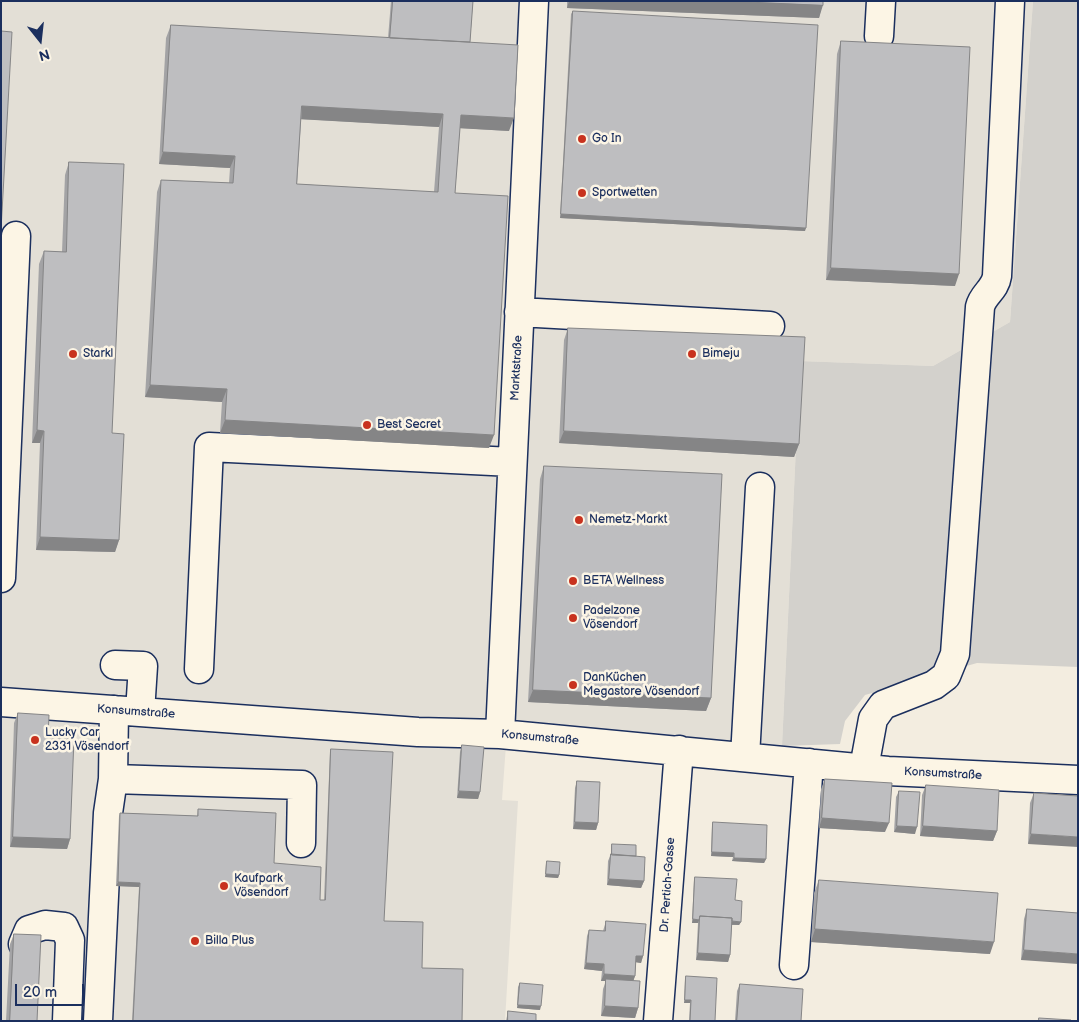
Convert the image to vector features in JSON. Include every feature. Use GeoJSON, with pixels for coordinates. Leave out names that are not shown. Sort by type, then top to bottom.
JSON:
{"type":"FeatureCollection","features":[{"type":"Feature","properties":{"kind":"street","name":"Marktstraße"},"geometry":{"type":"LineString","coordinates":[[500,734],[534,1]]}},
{"type":"Feature","properties":{"kind":"street"},"geometry":{"type":"LineString","coordinates":[[879,36],[880,1]]}},
{"type":"Feature","properties":{"kind":"street"},"geometry":{"type":"LineString","coordinates":[[864,768],[873,719],[883,706],[934,685],[946,676],[955,654],[980,307],[982,298],[996,285],[997,276],[1010,1]]}},
{"type":"Feature","properties":{"kind":"street"},"geometry":{"type":"LineString","coordinates":[[1,578],[16,236]]}},
{"type":"Feature","properties":{"kind":"street"},"geometry":{"type":"LineString","coordinates":[[519,312],[770,326]]}},
{"type":"Feature","properties":{"kind":"street"},"geometry":{"type":"LineString","coordinates":[[198,669],[209,447],[512,462]]}},
{"type":"Feature","properties":{"kind":"street"},"geometry":{"type":"LineString","coordinates":[[745,757],[760,487]]}},
{"type":"Feature","properties":{"kind":"street"},"geometry":{"type":"LineString","coordinates":[[98,1021],[108,812],[127,711],[143,666],[115,664]]}},
{"type":"Feature","properties":{"kind":"street","name":"Konsumstraße"},"geometry":{"type":"LineString","coordinates":[[1,702],[418,732],[500,734],[864,768],[1078,780]]}},
{"type":"Feature","properties":{"kind":"street","name":"Dr. Pertich-Gasse"},"geometry":{"type":"LineString","coordinates":[[658,1021],[679,750]]}},
{"type":"Feature","properties":{"kind":"street"},"geometry":{"type":"LineString","coordinates":[[794,965],[809,763]]}},
{"type":"Feature","properties":{"kind":"street"},"geometry":{"type":"LineString","coordinates":[[113,779],[302,785],[301,843]]}},
{"type":"Feature","properties":{"kind":"street"},"geometry":{"type":"LineString","coordinates":[[23,944],[29,930],[45,925],[64,926],[70,940],[67,1021]]}},
{"type":"Feature","properties":{"kind":"shaded area"},"geometry":{"type":"Polygon","coordinates":[[[1,1],[1033,1],[1010,322],[933,366],[800,361],[782,746],[507,731],[502,800],[518,801],[505,1021],[1,1021],[1,1]]]}},
{"type":"Feature","properties":{"kind":"shaded area"},"geometry":{"type":"Polygon","coordinates":[[[1033,1],[1078,1],[1078,667],[977,663],[865,695],[845,721],[840,744],[782,746],[800,361],[933,366],[1010,322],[1033,1]]]}},
{"type":"Feature","properties":{"kind":"building"},"geometry":{"type":"Polygon","coordinates":[[[393,1],[473,1],[470,42],[390,38],[393,1]]]}},
{"type":"Feature","properties":{"kind":"building"},"geometry":{"type":"Polygon","coordinates":[[[725,1],[823,1],[823,5],[725,1]]]}},
{"type":"Feature","properties":{"kind":"building"},"geometry":{"type":"Polygon","coordinates":[[[573,11],[818,25],[806,228],[561,214],[573,11]]]}},
{"type":"Feature","properties":{"kind":"building"},"geometry":{"type":"Polygon","coordinates":[[[171,25],[518,45],[514,118],[461,115],[455,193],[508,196],[494,435],[225,420],[227,389],[150,385],[161,180],[233,183],[235,156],[163,152],[171,25]],[[302,106],[297,184],[438,192],[443,114],[302,106]]]}},
{"type":"Feature","properties":{"kind":"building"},"geometry":{"type":"Polygon","coordinates":[[[1,31],[12,32],[1,230],[1,31]]]}},
{"type":"Feature","properties":{"kind":"building"},"geometry":{"type":"Polygon","coordinates":[[[841,41],[970,47],[959,274],[831,268],[841,41]]]}},
{"type":"Feature","properties":{"kind":"building","name":"Starkl"},"geometry":{"type":"Polygon","coordinates":[[[69,162],[124,164],[112,433],[124,434],[119,540],[40,537],[44,431],[37,430],[44,251],[66,252],[69,162]]]}},
{"type":"Feature","properties":{"kind":"building"},"geometry":{"type":"Polygon","coordinates":[[[568,328],[805,337],[799,444],[564,431],[568,328]]]}},
{"type":"Feature","properties":{"kind":"building"},"geometry":{"type":"Polygon","coordinates":[[[544,466],[722,474],[711,698],[533,690],[544,466]]]}},
{"type":"Feature","properties":{"kind":"building"},"geometry":{"type":"Polygon","coordinates":[[[18,713],[49,715],[48,737],[74,738],[70,839],[13,837],[18,713]]]}},
{"type":"Feature","properties":{"kind":"building"},"geometry":{"type":"Polygon","coordinates":[[[462,745],[484,747],[480,792],[459,791],[462,745]]]}},
{"type":"Feature","properties":{"kind":"building","name":"Kaufpark Vösendorf"},"geometry":{"type":"Polygon","coordinates":[[[331,749],[393,752],[384,921],[423,922],[422,968],[463,969],[462,1021],[133,1021],[140,883],[118,882],[120,813],[198,816],[198,809],[276,813],[274,863],[321,867],[320,900],[325,900],[331,749]]]}},
{"type":"Feature","properties":{"kind":"building"},"geometry":{"type":"Polygon","coordinates":[[[825,779],[892,783],[889,823],[822,818],[825,779]]]}},
{"type":"Feature","properties":{"kind":"building"},"geometry":{"type":"Polygon","coordinates":[[[577,781],[600,782],[598,823],[575,822],[577,781]]]}},
{"type":"Feature","properties":{"kind":"building"},"geometry":{"type":"Polygon","coordinates":[[[926,785],[999,790],[997,831],[923,826],[926,785]]]}},
{"type":"Feature","properties":{"kind":"building"},"geometry":{"type":"Polygon","coordinates":[[[899,791],[920,792],[917,827],[897,826],[899,791]]]}},
{"type":"Feature","properties":{"kind":"building"},"geometry":{"type":"Polygon","coordinates":[[[1034,793],[1078,796],[1078,837],[1031,834],[1034,793]]]}},
{"type":"Feature","properties":{"kind":"building"},"geometry":{"type":"Polygon","coordinates":[[[713,822],[767,825],[766,859],[734,858],[734,853],[712,852],[713,822]]]}},
{"type":"Feature","properties":{"kind":"building"},"geometry":{"type":"Polygon","coordinates":[[[612,844],[636,845],[636,856],[612,855],[612,844]]]}},
{"type":"Feature","properties":{"kind":"building"},"geometry":{"type":"Polygon","coordinates":[[[611,854],[645,857],[644,881],[609,879],[611,854]]]}},
{"type":"Feature","properties":{"kind":"building"},"geometry":{"type":"Polygon","coordinates":[[[547,861],[560,862],[559,875],[546,874],[547,861]]]}},
{"type":"Feature","properties":{"kind":"building"},"geometry":{"type":"Polygon","coordinates":[[[695,877],[737,879],[735,900],[742,901],[741,922],[732,921],[732,918],[700,916],[699,920],[693,919],[695,877]]]}},
{"type":"Feature","properties":{"kind":"building"},"geometry":{"type":"Polygon","coordinates":[[[819,880],[998,893],[994,942],[815,929],[819,880]]]}},
{"type":"Feature","properties":{"kind":"building"},"geometry":{"type":"Polygon","coordinates":[[[1027,909],[1078,913],[1078,954],[1024,950],[1027,909]]]}},
{"type":"Feature","properties":{"kind":"building"},"geometry":{"type":"Polygon","coordinates":[[[700,916],[732,918],[730,955],[698,953],[700,916]]]}},
{"type":"Feature","properties":{"kind":"building"},"geometry":{"type":"Polygon","coordinates":[[[606,921],[646,924],[643,956],[636,956],[635,976],[604,974],[604,964],[586,963],[589,930],[605,931],[606,921]]]}},
{"type":"Feature","properties":{"kind":"building"},"geometry":{"type":"Polygon","coordinates":[[[14,934],[41,935],[37,1021],[10,1021],[14,934]]]}},
{"type":"Feature","properties":{"kind":"building"},"geometry":{"type":"Polygon","coordinates":[[[686,976],[717,978],[715,1021],[690,1021],[691,1000],[685,1000],[686,976]]]}},
{"type":"Feature","properties":{"kind":"building"},"geometry":{"type":"Polygon","coordinates":[[[606,979],[640,981],[638,1008],[605,1006],[606,979]]]}},
{"type":"Feature","properties":{"kind":"building"},"geometry":{"type":"Polygon","coordinates":[[[520,983],[543,985],[541,1006],[518,1005],[520,983]]]}},
{"type":"Feature","properties":{"kind":"building"},"geometry":{"type":"Polygon","coordinates":[[[740,984],[803,989],[801,1021],[737,1021],[740,984]]]}},
{"type":"Feature","properties":{"kind":"building"},"geometry":{"type":"Polygon","coordinates":[[[508,1011],[536,1014],[536,1021],[508,1021],[508,1011]]]}},
{"type":"Feature","properties":{"kind":"building"},"geometry":{"type":"Polygon","coordinates":[[[1039,1018],[1071,1020],[1071,1021],[1039,1021],[1039,1018]]]}},
{"type":"Feature","properties":{"kind":"place","name":"Go In"},"geometry":{"type":"Point","coordinates":[582,139]}},
{"type":"Feature","properties":{"kind":"place","name":"Sportwetten"},"geometry":{"type":"Point","coordinates":[582,193]}},
{"type":"Feature","properties":{"kind":"place","name":"Starkl"},"geometry":{"type":"Point","coordinates":[73,354]}},
{"type":"Feature","properties":{"kind":"place","name":"Bimeju"},"geometry":{"type":"Point","coordinates":[692,354]}},
{"type":"Feature","properties":{"kind":"place","name":"Best Secret"},"geometry":{"type":"Point","coordinates":[367,425]}},
{"type":"Feature","properties":{"kind":"place","name":"Nemetz-Markt"},"geometry":{"type":"Point","coordinates":[579,520]}},
{"type":"Feature","properties":{"kind":"place","name":"BETA Wellness"},"geometry":{"type":"Point","coordinates":[573,581]}},
{"type":"Feature","properties":{"kind":"place","name":"Padelzone Vösendorf"},"geometry":{"type":"Point","coordinates":[573,618]}},
{"type":"Feature","properties":{"kind":"place","name":"DanKüchen Megastore Vösendorf"},"geometry":{"type":"Point","coordinates":[573,685]}},
{"type":"Feature","properties":{"kind":"place","name":"Lucky Car 2331 Vösendorf"},"geometry":{"type":"Point","coordinates":[35,740]}},
{"type":"Feature","properties":{"kind":"place","name":"Kaufpark Vösendorf"},"geometry":{"type":"Point","coordinates":[224,886]}},
{"type":"Feature","properties":{"kind":"place","name":"Billa Plus"},"geometry":{"type":"Point","coordinates":[195,941]}}]}
